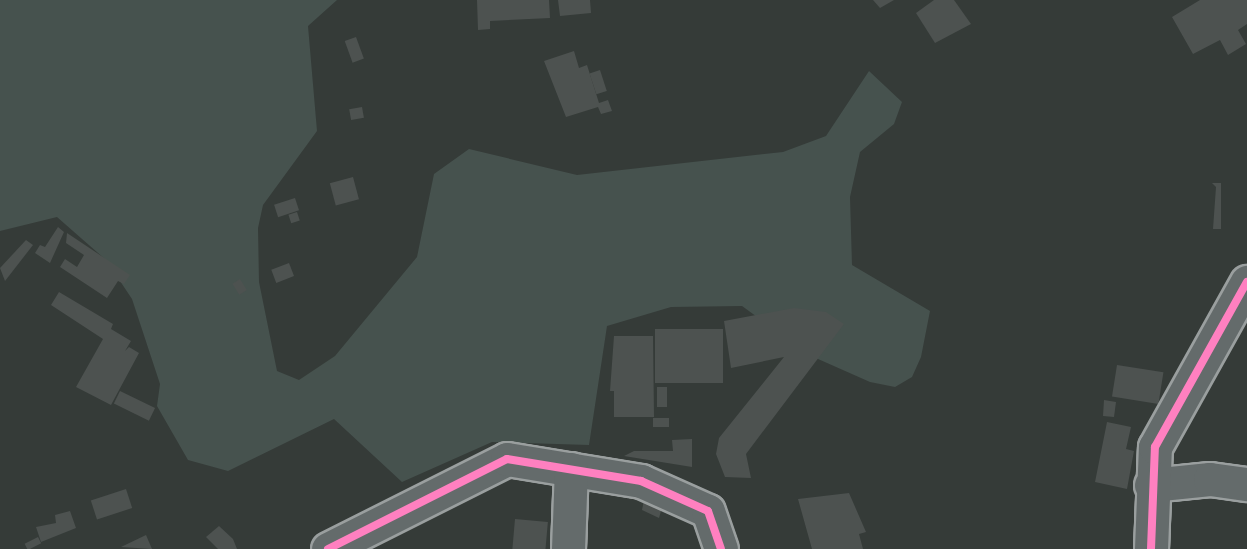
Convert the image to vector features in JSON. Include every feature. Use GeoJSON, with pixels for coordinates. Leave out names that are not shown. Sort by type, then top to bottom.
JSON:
{"type":"FeatureCollection","features":[{"type":"Feature","properties":{"kind":"street"},"geometry":{"type":"LineString","coordinates":[[1151,549],[1151,485],[1155,447],[1247,282]]}},
{"type":"Feature","properties":{"kind":"street"},"geometry":{"type":"LineString","coordinates":[[328,549],[507,459],[641,481],[708,512],[721,549]]}},
{"type":"Feature","properties":{"kind":"street"},"geometry":{"type":"LineString","coordinates":[[568,549],[571,469]]}},
{"type":"Feature","properties":{"kind":"street"},"geometry":{"type":"LineString","coordinates":[[1151,485],[1210,479],[1247,484]]}},
{"type":"Feature","properties":{"kind":"shaded area"},"geometry":{"type":"Polygon","coordinates":[[[0,0],[337,0],[308,26],[317,131],[263,205],[258,228],[259,282],[277,371],[299,380],[335,356],[417,257],[434,174],[469,149],[577,175],[783,152],[826,136],[869,71],[902,102],[894,124],[860,152],[850,197],[852,265],[930,311],[921,357],[912,377],[895,387],[870,382],[809,355],[742,306],[671,307],[607,326],[589,445],[492,442],[402,482],[334,419],[228,471],[188,460],[157,406],[160,384],[132,299],[106,260],[57,217],[0,231],[0,0]]]}},
{"type":"Feature","properties":{"kind":"building"},"geometry":{"type":"Polygon","coordinates":[[[477,0],[549,0],[550,18],[490,21],[490,29],[478,30],[477,0]]]}},
{"type":"Feature","properties":{"kind":"building"},"geometry":{"type":"Polygon","coordinates":[[[558,0],[590,0],[591,13],[560,16],[558,0]]]}},
{"type":"Feature","properties":{"kind":"building"},"geometry":{"type":"Polygon","coordinates":[[[873,0],[894,0],[880,8],[873,0]]]}},
{"type":"Feature","properties":{"kind":"building"},"geometry":{"type":"Polygon","coordinates":[[[934,0],[954,0],[971,24],[935,43],[916,13],[934,0]]]}},
{"type":"Feature","properties":{"kind":"building"},"geometry":{"type":"Polygon","coordinates":[[[1200,0],[1247,0],[1247,24],[1238,30],[1246,44],[1228,55],[1220,40],[1193,54],[1172,17],[1200,0]]]}},
{"type":"Feature","properties":{"kind":"building"},"geometry":{"type":"Polygon","coordinates":[[[356,37],[364,59],[353,63],[345,41],[356,37]]]}},
{"type":"Feature","properties":{"kind":"building"},"geometry":{"type":"Polygon","coordinates":[[[574,51],[579,68],[587,65],[599,103],[608,100],[612,111],[601,114],[598,107],[566,117],[544,61],[574,51]]]}},
{"type":"Feature","properties":{"kind":"building"},"geometry":{"type":"Polygon","coordinates":[[[600,70],[607,91],[596,94],[590,73],[600,70]]]}},
{"type":"Feature","properties":{"kind":"building"},"geometry":{"type":"Polygon","coordinates":[[[362,107],[364,118],[351,120],[349,109],[362,107]]]}},
{"type":"Feature","properties":{"kind":"building"},"geometry":{"type":"Polygon","coordinates":[[[353,177],[359,199],[336,205],[330,183],[353,177]]]}},
{"type":"Feature","properties":{"kind":"building"},"geometry":{"type":"Polygon","coordinates":[[[1212,183],[1221,183],[1221,229],[1213,229],[1216,187],[1212,183]]]}},
{"type":"Feature","properties":{"kind":"building"},"geometry":{"type":"Polygon","coordinates":[[[295,198],[299,210],[278,217],[274,205],[295,198]]]}},
{"type":"Feature","properties":{"kind":"building"},"geometry":{"type":"Polygon","coordinates":[[[297,212],[300,221],[291,223],[288,215],[297,212]]]}},
{"type":"Feature","properties":{"kind":"building"},"geometry":{"type":"Polygon","coordinates":[[[58,227],[64,232],[50,263],[35,253],[40,245],[45,247],[58,227]]]}},
{"type":"Feature","properties":{"kind":"building"},"geometry":{"type":"Polygon","coordinates":[[[67,233],[130,275],[124,284],[118,281],[107,298],[60,267],[65,259],[77,267],[84,255],[66,243],[67,233]]]}},
{"type":"Feature","properties":{"kind":"building"},"geometry":{"type":"Polygon","coordinates":[[[26,240],[33,245],[5,281],[0,268],[26,240]]]}},
{"type":"Feature","properties":{"kind":"building"},"geometry":{"type":"Polygon","coordinates":[[[289,263],[294,276],[276,283],[271,270],[289,263]]]}},
{"type":"Feature","properties":{"kind":"building"},"geometry":{"type":"Polygon","coordinates":[[[240,279],[247,290],[239,295],[232,284],[240,279]]]}},
{"type":"Feature","properties":{"kind":"building"},"geometry":{"type":"Polygon","coordinates":[[[59,292],[113,324],[111,329],[131,341],[125,351],[129,347],[139,353],[111,405],[76,387],[103,339],[51,305],[59,292]]]}},
{"type":"Feature","properties":{"kind":"building"},"geometry":{"type":"Polygon","coordinates":[[[794,308],[826,312],[844,324],[746,454],[751,478],[725,477],[716,454],[719,438],[784,357],[731,368],[724,321],[794,308]]]}},
{"type":"Feature","properties":{"kind":"building"},"geometry":{"type":"Polygon","coordinates":[[[655,329],[723,329],[723,383],[655,383],[655,329]]]}},
{"type":"Feature","properties":{"kind":"building"},"geometry":{"type":"Polygon","coordinates":[[[614,336],[653,336],[654,417],[614,417],[614,391],[610,391],[614,336]]]}},
{"type":"Feature","properties":{"kind":"building"},"geometry":{"type":"Polygon","coordinates":[[[1117,365],[1163,372],[1158,404],[1112,397],[1117,365]]]}},
{"type":"Feature","properties":{"kind":"building"},"geometry":{"type":"Polygon","coordinates":[[[657,387],[667,387],[667,407],[657,407],[657,387]]]}},
{"type":"Feature","properties":{"kind":"building"},"geometry":{"type":"Polygon","coordinates":[[[120,391],[155,408],[149,421],[114,404],[120,391]]]}},
{"type":"Feature","properties":{"kind":"building"},"geometry":{"type":"Polygon","coordinates":[[[1104,400],[1116,402],[1114,417],[1103,416],[1104,400]]]}},
{"type":"Feature","properties":{"kind":"building"},"geometry":{"type":"Polygon","coordinates":[[[653,418],[669,418],[669,427],[653,427],[653,418]]]}},
{"type":"Feature","properties":{"kind":"building"},"geometry":{"type":"Polygon","coordinates":[[[1107,422],[1131,427],[1126,449],[1134,451],[1127,489],[1095,482],[1107,422]]]}},
{"type":"Feature","properties":{"kind":"building"},"geometry":{"type":"Polygon","coordinates":[[[692,439],[692,467],[624,456],[634,451],[673,451],[672,440],[692,439]]]}},
{"type":"Feature","properties":{"kind":"building"},"geometry":{"type":"Polygon","coordinates":[[[126,489],[132,508],[97,519],[91,500],[126,489]]]}},
{"type":"Feature","properties":{"kind":"building"},"geometry":{"type":"Polygon","coordinates":[[[849,493],[866,532],[859,534],[863,549],[812,549],[798,499],[849,493]]]}},
{"type":"Feature","properties":{"kind":"building"},"geometry":{"type":"Polygon","coordinates":[[[644,500],[663,504],[659,518],[642,510],[644,500]]]}},
{"type":"Feature","properties":{"kind":"building"},"geometry":{"type":"Polygon","coordinates":[[[70,511],[76,528],[41,542],[36,527],[56,523],[55,515],[70,511]]]}},
{"type":"Feature","properties":{"kind":"building"},"geometry":{"type":"Polygon","coordinates":[[[515,519],[548,522],[546,549],[512,549],[515,519]]]}},
{"type":"Feature","properties":{"kind":"building"},"geometry":{"type":"Polygon","coordinates":[[[219,526],[233,539],[237,549],[218,549],[206,537],[219,526]]]}},
{"type":"Feature","properties":{"kind":"building"},"geometry":{"type":"Polygon","coordinates":[[[146,535],[152,549],[121,547],[146,535]]]}},
{"type":"Feature","properties":{"kind":"building"},"geometry":{"type":"Polygon","coordinates":[[[38,537],[41,543],[30,549],[27,549],[25,544],[38,537]]]}},
{"type":"Feature","properties":{"kind":"cycle path"},"geometry":{"type":"LineString","coordinates":[[1151,549],[1155,447],[1247,282]]}},
{"type":"Feature","properties":{"kind":"cycle path"},"geometry":{"type":"LineString","coordinates":[[328,549],[507,459],[641,481],[708,511],[721,549]]}}]}
